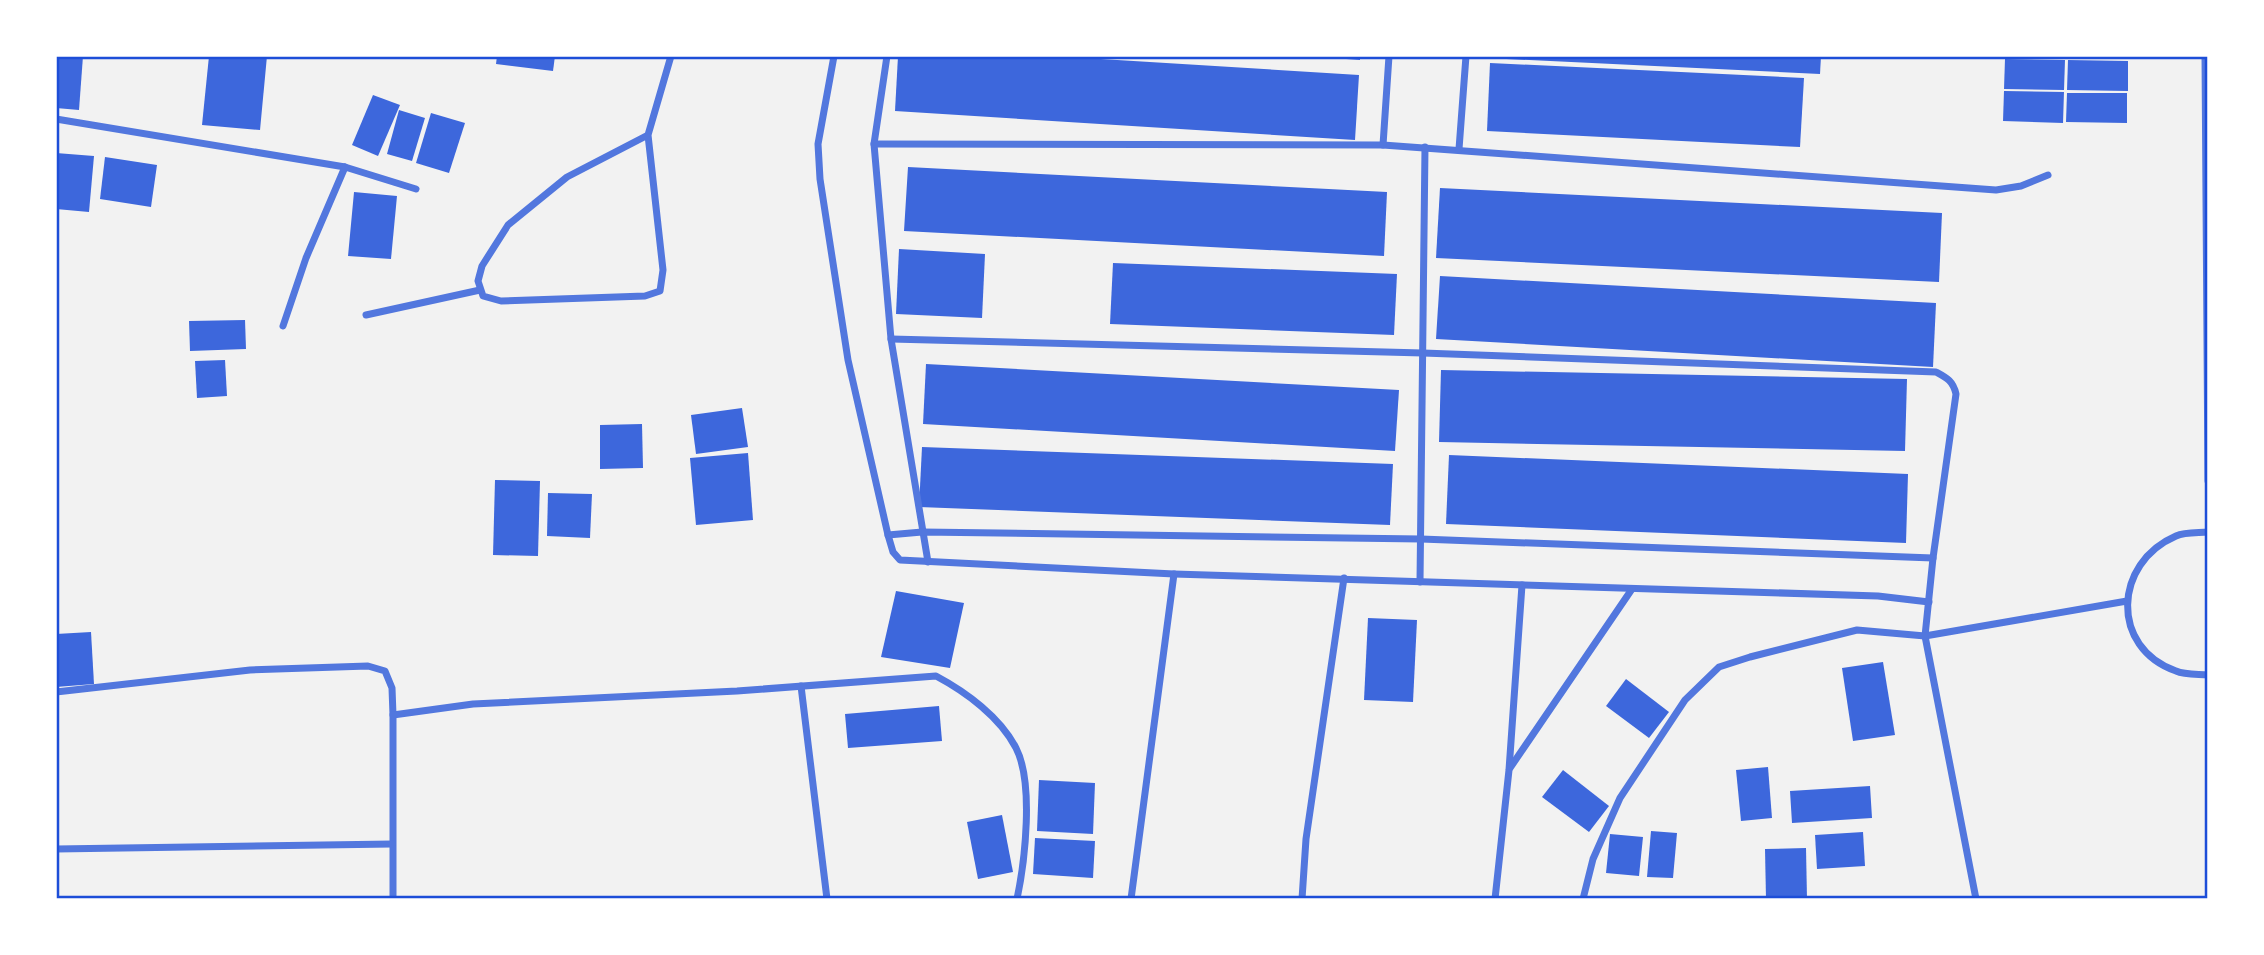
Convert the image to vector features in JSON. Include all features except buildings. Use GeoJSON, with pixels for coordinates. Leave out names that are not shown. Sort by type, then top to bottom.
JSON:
{"type":"FeatureCollection","features":[{"type":"Feature","properties":{"kind":"street"},"geometry":{"type":"LineString","coordinates":[[648,135],[567,177],[508,225],[482,266],[478,282],[483,296],[501,301],[645,296],[660,291],[663,270],[648,135],[671,56]]}},
{"type":"Feature","properties":{"kind":"street"},"geometry":{"type":"LineString","coordinates":[[834,56],[821,122],[818,160],[848,360],[888,535],[893,552],[900,560],[1174,574],[1878,596],[1929,602]]}},
{"type":"Feature","properties":{"kind":"street"},"geometry":{"type":"LineString","coordinates":[[887,56],[874,144],[891,339],[928,562]]}},
{"type":"Feature","properties":{"kind":"street"},"geometry":{"type":"LineString","coordinates":[[1383,145],[1389,56]]}},
{"type":"Feature","properties":{"kind":"street"},"geometry":{"type":"LineString","coordinates":[[1459,149],[1466,56]]}},
{"type":"Feature","properties":{"kind":"street"},"geometry":{"type":"LineString","coordinates":[[2205,56],[2208,481]]}},
{"type":"Feature","properties":{"kind":"street"},"geometry":{"type":"LineString","coordinates":[[56,119],[345,167],[415,190]]}},
{"type":"Feature","properties":{"kind":"street"},"geometry":{"type":"LineString","coordinates":[[874,144],[1383,145],[1996,190],[2021,186],[2048,175]]}},
{"type":"Feature","properties":{"kind":"street"},"geometry":{"type":"LineString","coordinates":[[1420,582],[1425,147]]}},
{"type":"Feature","properties":{"kind":"street"},"geometry":{"type":"LineString","coordinates":[[283,327],[306,258],[345,167]]}},
{"type":"Feature","properties":{"kind":"street"},"geometry":{"type":"LineString","coordinates":[[366,314],[480,290]]}},
{"type":"Feature","properties":{"kind":"street"},"geometry":{"type":"LineString","coordinates":[[891,339],[1423,352],[1936,372],[1954,385],[1956,394],[1925,636],[1976,899]]}},
{"type":"Feature","properties":{"kind":"street"},"geometry":{"type":"LineString","coordinates":[[888,535],[922,532],[1421,539],[1933,558]]}},
{"type":"Feature","properties":{"kind":"street"},"geometry":{"type":"LineString","coordinates":[[2208,532],[2179,534],[2152,549],[2134,573],[2127,601],[2132,631],[2150,656],[2176,672],[2208,675]]}},
{"type":"Feature","properties":{"kind":"street"},"geometry":{"type":"LineString","coordinates":[[1131,899],[1174,574]]}},
{"type":"Feature","properties":{"kind":"street"},"geometry":{"type":"LineString","coordinates":[[1302,899],[1306,839],[1344,578]]}},
{"type":"Feature","properties":{"kind":"street"},"geometry":{"type":"LineString","coordinates":[[1495,899],[1509,770],[1522,585]]}},
{"type":"Feature","properties":{"kind":"street"},"geometry":{"type":"LineString","coordinates":[[1509,770],[1632,589]]}},
{"type":"Feature","properties":{"kind":"street"},"geometry":{"type":"LineString","coordinates":[[1583,899],[1593,859],[1620,798],[1685,700],[1719,667],[1857,630],[1925,636],[2127,601]]}},
{"type":"Feature","properties":{"kind":"street"},"geometry":{"type":"LineString","coordinates":[[56,692],[250,670],[368,666],[385,671],[389,679],[393,715],[393,899]]}},
{"type":"Feature","properties":{"kind":"street"},"geometry":{"type":"LineString","coordinates":[[393,715],[500,702],[737,691],[936,676],[959,688],[1002,727],[1016,748],[1023,767],[1026,801],[1025,847],[1017,899]]}},
{"type":"Feature","properties":{"kind":"street"},"geometry":{"type":"LineString","coordinates":[[801,686],[827,899]]}},
{"type":"Feature","properties":{"kind":"street"},"geometry":{"type":"LineString","coordinates":[[56,849],[392,844]]}}]}
